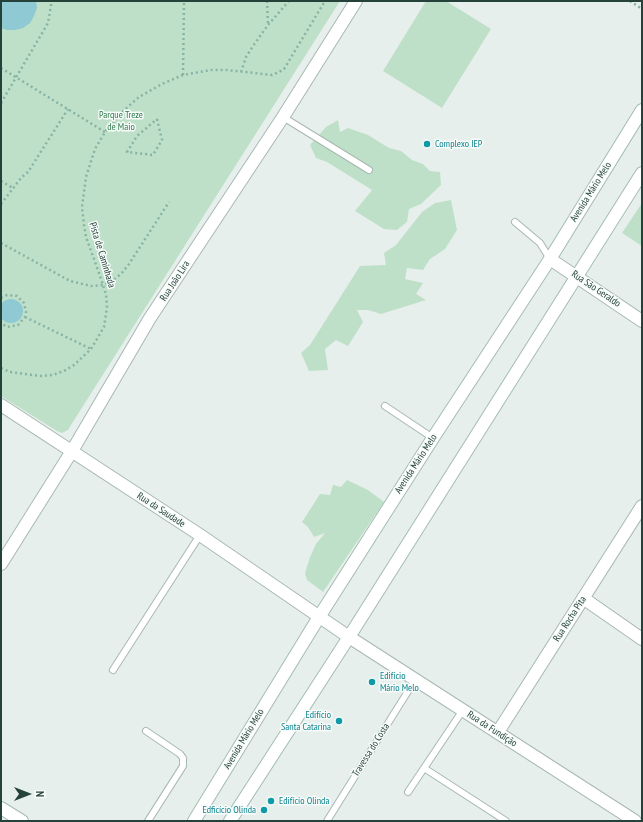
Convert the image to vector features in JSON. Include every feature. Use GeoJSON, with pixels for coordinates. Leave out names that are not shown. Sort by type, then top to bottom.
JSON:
{"type":"FeatureCollection","features":[{"type":"Feature","properties":{"kind":"street","name":"Rua João Lira"},"geometry":{"type":"LineString","coordinates":[[1,564],[72,452],[150,318],[284,117],[356,1]]}},
{"type":"Feature","properties":{"kind":"street","name":"Avenida Mário Melo"},"geometry":{"type":"LineString","coordinates":[[194,821],[319,616],[550,259],[642,110]]}},
{"type":"Feature","properties":{"kind":"street"},"geometry":{"type":"LineString","coordinates":[[230,821],[349,637],[642,173]]}},
{"type":"Feature","properties":{"kind":"street","name":"Rua São Geraldo"},"geometry":{"type":"LineString","coordinates":[[550,259],[642,320]]}},
{"type":"Feature","properties":{"kind":"street","name":"Rua da Saudade"},"geometry":{"type":"LineString","coordinates":[[1,405],[200,536],[349,637]]}},
{"type":"Feature","properties":{"kind":"street","name":"Rua Rocha Pita"},"geometry":{"type":"LineString","coordinates":[[498,732],[641,509]]}},
{"type":"Feature","properties":{"kind":"street"},"geometry":{"type":"LineString","coordinates":[[583,598],[642,639]]}},
{"type":"Feature","properties":{"kind":"street","name":"Rua da Fundição"},"geometry":{"type":"LineString","coordinates":[[349,637],[635,821]]}},
{"type":"Feature","properties":{"kind":"street"},"geometry":{"type":"LineString","coordinates":[[1,808],[22,821]]}},
{"type":"Feature","properties":{"kind":"lane"},"geometry":{"type":"LineString","coordinates":[[284,117],[369,170]]}},
{"type":"Feature","properties":{"kind":"lane"},"geometry":{"type":"LineString","coordinates":[[515,222],[540,243],[550,259]]}},
{"type":"Feature","properties":{"kind":"lane"},"geometry":{"type":"LineString","coordinates":[[385,406],[433,438]]}},
{"type":"Feature","properties":{"kind":"lane"},"geometry":{"type":"LineString","coordinates":[[113,670],[200,536]]}},
{"type":"Feature","properties":{"kind":"lane","name":"Travessa do Costa"},"geometry":{"type":"LineString","coordinates":[[327,821],[415,680]]}},
{"type":"Feature","properties":{"kind":"lane"},"geometry":{"type":"LineString","coordinates":[[408,792],[463,710]]}},
{"type":"Feature","properties":{"kind":"lane"},"geometry":{"type":"LineString","coordinates":[[146,731],[180,754],[184,762],[148,821]]}},
{"type":"Feature","properties":{"kind":"lane"},"geometry":{"type":"LineString","coordinates":[[424,768],[506,821]]}},
{"type":"Feature","properties":{"kind":"path"},"geometry":{"type":"LineString","coordinates":[[1,103],[48,23],[51,1]]}},
{"type":"Feature","properties":{"kind":"path"},"geometry":{"type":"LineString","coordinates":[[182,75],[184,1]]}},
{"type":"Feature","properties":{"kind":"path"},"geometry":{"type":"LineString","coordinates":[[268,1],[268,25]]}},
{"type":"Feature","properties":{"kind":"path"},"geometry":{"type":"LineString","coordinates":[[240,72],[246,57],[268,25],[289,1]]}},
{"type":"Feature","properties":{"kind":"path","name":"Pista de Caminhada"},"geometry":{"type":"LineString","coordinates":[[1,368],[10,372],[28,375],[53,375],[64,371],[74,365],[91,349],[104,327],[106,307],[104,285],[86,237],[82,207],[86,177],[95,149],[105,132],[121,113],[139,97],[182,75],[211,70],[227,70],[272,75],[284,69],[325,1]]}},
{"type":"Feature","properties":{"kind":"path"},"geometry":{"type":"LineString","coordinates":[[630,1],[642,9]]}},
{"type":"Feature","properties":{"kind":"path"},"geometry":{"type":"LineString","coordinates":[[1,68],[105,132]]}},
{"type":"Feature","properties":{"kind":"path"},"geometry":{"type":"LineString","coordinates":[[1,204],[21,178],[28,172],[68,109]]}},
{"type":"Feature","properties":{"kind":"path"},"geometry":{"type":"LineString","coordinates":[[156,119],[162,140],[153,155],[127,152],[137,136],[156,119]]}},
{"type":"Feature","properties":{"kind":"path"},"geometry":{"type":"LineString","coordinates":[[1,181],[13,188]]}},
{"type":"Feature","properties":{"kind":"path"},"geometry":{"type":"LineString","coordinates":[[1,243],[70,281],[92,286],[104,285],[121,274],[129,264],[169,202]]}},
{"type":"Feature","properties":{"kind":"path"},"geometry":{"type":"LineString","coordinates":[[1,324],[7,327],[18,325],[25,317],[26,308],[21,299],[12,295],[2,297]]}},
{"type":"Feature","properties":{"kind":"path"},"geometry":{"type":"LineString","coordinates":[[25,317],[91,349]]}},
{"type":"Feature","properties":{"kind":"green space","name":"Parque Treze de Maio"},"geometry":{"type":"Polygon","coordinates":[[[1,1],[340,1],[68,430],[62,433],[1,396],[1,1]]]}},
{"type":"Feature","properties":{"kind":"green space"},"geometry":{"type":"Polygon","coordinates":[[[426,1],[446,1],[491,29],[442,108],[383,71],[426,1]]]}},
{"type":"Feature","properties":{"kind":"green space"},"geometry":{"type":"Polygon","coordinates":[[[338,120],[340,132],[348,128],[368,135],[389,148],[401,151],[412,160],[423,164],[430,171],[440,172],[441,185],[421,204],[409,209],[407,222],[397,230],[384,229],[355,211],[372,190],[327,162],[316,158],[310,145],[326,127],[338,120]]]}},
{"type":"Feature","properties":{"kind":"green space"},"geometry":{"type":"Polygon","coordinates":[[[451,200],[457,230],[445,249],[430,259],[423,270],[407,268],[405,279],[423,283],[416,294],[426,300],[381,314],[368,310],[357,310],[363,322],[348,346],[336,340],[325,349],[328,370],[309,371],[301,353],[310,345],[360,266],[386,265],[384,253],[396,245],[422,212],[435,203],[451,200]]]}},
{"type":"Feature","properties":{"kind":"green space"},"geometry":{"type":"Polygon","coordinates":[[[642,203],[642,246],[622,233],[642,203]]]}},
{"type":"Feature","properties":{"kind":"green space"},"geometry":{"type":"Polygon","coordinates":[[[347,480],[368,490],[384,502],[323,592],[307,580],[305,573],[316,544],[325,533],[314,537],[308,527],[302,522],[320,494],[330,495],[333,485],[341,487],[347,480]]]}},
{"type":"Feature","properties":{"kind":"water"},"geometry":{"type":"Polygon","coordinates":[[[1,1],[36,1],[37,8],[30,23],[23,28],[7,30],[1,28],[1,1]]]}},
{"type":"Feature","properties":{"kind":"water"},"geometry":{"type":"Polygon","coordinates":[[[11,299],[16,300],[22,306],[22,316],[16,322],[11,323],[6,322],[0,316],[-1,311],[0,306],[6,300],[11,299]]]}},
{"type":"Feature","properties":{"kind":"place","name":"Complexo IEP"},"geometry":{"type":"Point","coordinates":[427,144]}},
{"type":"Feature","properties":{"kind":"place","name":"Edifício Mário Melo"},"geometry":{"type":"Point","coordinates":[372,682]}},
{"type":"Feature","properties":{"kind":"place","name":"Edifício Santa Catarina"},"geometry":{"type":"Point","coordinates":[339,721]}},
{"type":"Feature","properties":{"kind":"place","name":"Edifício Olinda"},"geometry":{"type":"Point","coordinates":[271,801]}},
{"type":"Feature","properties":{"kind":"place","name":"Edficício Olinda"},"geometry":{"type":"Point","coordinates":[264,810]}}]}
